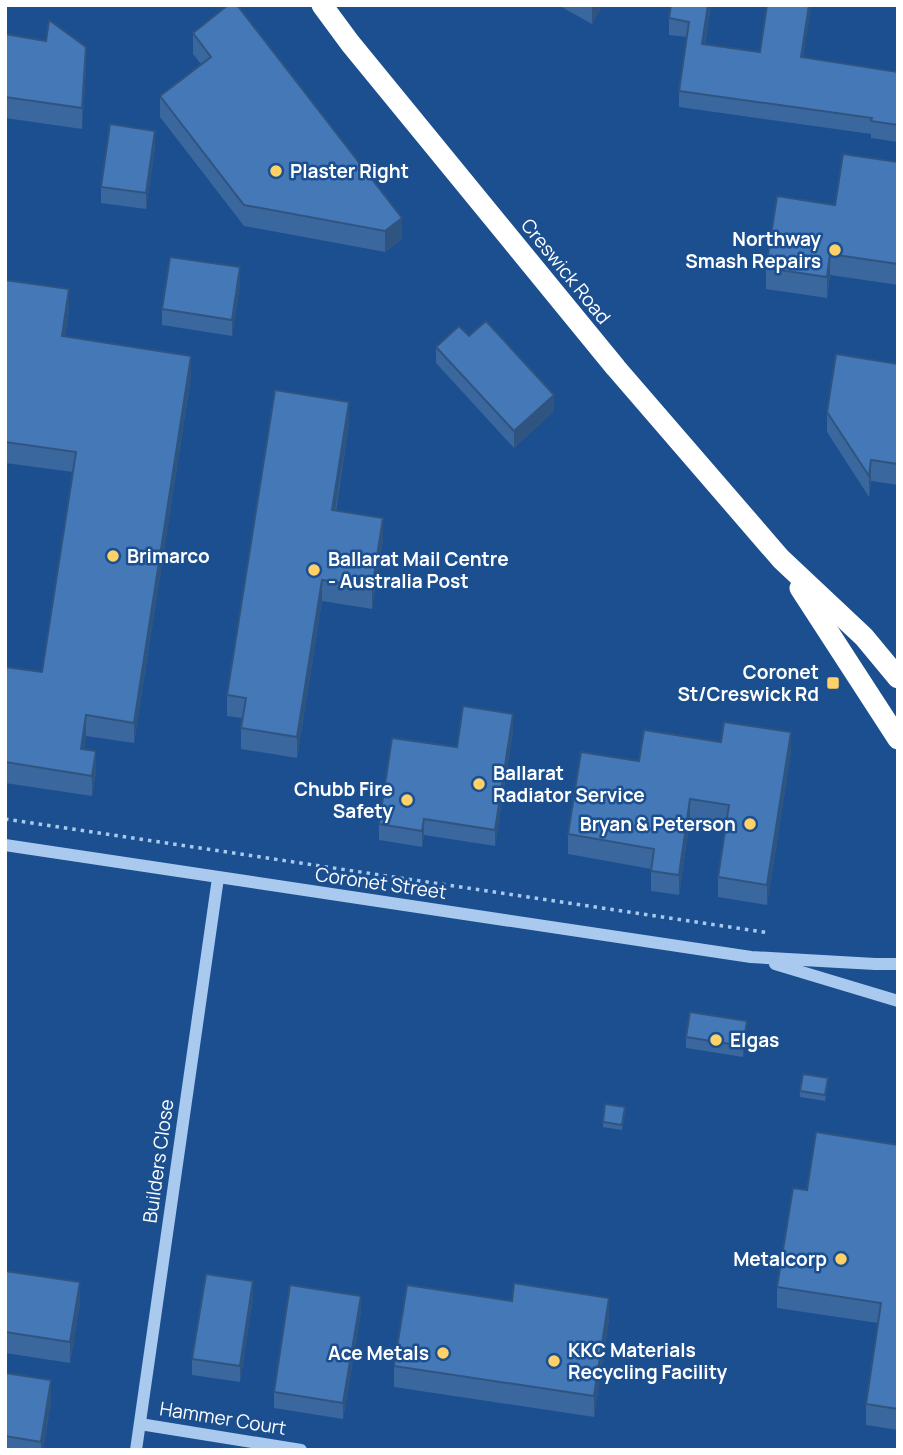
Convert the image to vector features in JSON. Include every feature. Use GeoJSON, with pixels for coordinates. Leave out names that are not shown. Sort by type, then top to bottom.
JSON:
{"type":"FeatureCollection","features":[{"type":"Feature","properties":{"kind":"highway","name":"Creswick Road"},"geometry":{"type":"LineString","coordinates":[[322,5],[350,43],[599,347],[781,559],[864,637],[898,678]]}},
{"type":"Feature","properties":{"kind":"highway","name":"Creswick Road"},"geometry":{"type":"LineString","coordinates":[[781,559],[898,739]]}},
{"type":"Feature","properties":{"kind":"street","name":"Coronet Street"},"geometry":{"type":"LineString","coordinates":[[5,845],[751,957],[898,964]]}},
{"type":"Feature","properties":{"kind":"street","name":"Builders Close"},"geometry":{"type":"LineString","coordinates":[[136,1450],[218,878]]}},
{"type":"Feature","properties":{"kind":"street","name":"Coronet Street"},"geometry":{"type":"LineString","coordinates":[[751,957],[898,1000]]}},
{"type":"Feature","properties":{"kind":"street","name":"Hammer Court"},"geometry":{"type":"LineString","coordinates":[[140,1424],[301,1450]]}},
{"type":"Feature","properties":{"kind":"path"},"geometry":{"type":"LineString","coordinates":[[5,819],[770,933]]}},
{"type":"Feature","properties":{"kind":"building","name":"Plaster Right"},"geometry":{"type":"Polygon","coordinates":[[[228,5],[237,5],[402,218],[385,231],[244,205],[160,96],[211,57],[193,33],[228,5]]]}},
{"type":"Feature","properties":{"kind":"building"},"geometry":{"type":"Polygon","coordinates":[[[671,5],[708,5],[702,44],[760,52],[767,5],[809,5],[801,57],[898,72],[898,125],[871,121],[872,118],[679,91],[689,22],[669,18],[671,5]]]}},
{"type":"Feature","properties":{"kind":"building"},"geometry":{"type":"Polygon","coordinates":[[[49,20],[86,47],[82,108],[5,97],[5,34],[46,41],[49,20]]]}},
{"type":"Feature","properties":{"kind":"building"},"geometry":{"type":"Polygon","coordinates":[[[110,124],[155,131],[146,193],[101,187],[110,124]]]}},
{"type":"Feature","properties":{"kind":"building","name":"Northway Smash Repairs"},"geometry":{"type":"Polygon","coordinates":[[[843,154],[898,162],[898,264],[830,254],[827,277],[766,268],[777,196],[835,205],[843,154]]]}},
{"type":"Feature","properties":{"kind":"building"},"geometry":{"type":"Polygon","coordinates":[[[170,257],[240,267],[232,320],[162,309],[170,257]]]}},
{"type":"Feature","properties":{"kind":"building","name":"Brimarco"},"geometry":{"type":"Polygon","coordinates":[[[5,280],[69,289],[62,336],[191,356],[134,723],[86,715],[81,749],[96,751],[92,776],[5,762],[5,667],[42,672],[76,452],[5,442],[5,280]]]}},
{"type":"Feature","properties":{"kind":"building"},"geometry":{"type":"Polygon","coordinates":[[[486,321],[554,395],[514,431],[436,347],[459,326],[469,336],[486,321]]]}},
{"type":"Feature","properties":{"kind":"building"},"geometry":{"type":"Polygon","coordinates":[[[836,354],[898,364],[898,464],[871,460],[869,476],[827,412],[836,354]]]}},
{"type":"Feature","properties":{"kind":"building","name":"Ballarat Mail Centre - Australia Post"},"geometry":{"type":"Polygon","coordinates":[[[275,390],[349,402],[332,510],[383,518],[372,588],[322,580],[297,737],[241,728],[246,698],[227,695],[275,390]]]}},
{"type":"Feature","properties":{"kind":"building"},"geometry":{"type":"Polygon","coordinates":[[[463,706],[513,714],[495,830],[424,819],[422,831],[379,824],[392,738],[457,747],[463,706]]]}},
{"type":"Feature","properties":{"kind":"building"},"geometry":{"type":"Polygon","coordinates":[[[724,722],[791,732],[767,885],[718,877],[729,805],[690,799],[679,875],[651,871],[654,849],[568,834],[581,752],[639,761],[644,730],[721,742],[724,722]]]}},
{"type":"Feature","properties":{"kind":"building"},"geometry":{"type":"Polygon","coordinates":[[[690,1012],[747,1021],[743,1046],[686,1037],[690,1012]]]}},
{"type":"Feature","properties":{"kind":"building"},"geometry":{"type":"Polygon","coordinates":[[[803,1074],[828,1078],[825,1095],[800,1091],[803,1074]]]}},
{"type":"Feature","properties":{"kind":"building"},"geometry":{"type":"Polygon","coordinates":[[[605,1104],[625,1107],[622,1125],[603,1122],[605,1104]]]}},
{"type":"Feature","properties":{"kind":"building","name":"Metalcorp"},"geometry":{"type":"Polygon","coordinates":[[[816,1132],[898,1145],[898,1409],[866,1404],[881,1303],[777,1287],[793,1188],[807,1190],[816,1132]]]}},
{"type":"Feature","properties":{"kind":"building"},"geometry":{"type":"Polygon","coordinates":[[[5,1271],[80,1282],[70,1342],[5,1332],[5,1271]]]}},
{"type":"Feature","properties":{"kind":"building"},"geometry":{"type":"Polygon","coordinates":[[[206,1274],[253,1281],[240,1366],[192,1359],[206,1274]]]}},
{"type":"Feature","properties":{"kind":"building"},"geometry":{"type":"Polygon","coordinates":[[[514,1283],[609,1298],[594,1396],[394,1366],[407,1285],[512,1301],[514,1283]]]}},
{"type":"Feature","properties":{"kind":"building"},"geometry":{"type":"Polygon","coordinates":[[[290,1285],[361,1296],[343,1403],[274,1392],[290,1285]]]}},
{"type":"Feature","properties":{"kind":"building"},"geometry":{"type":"Polygon","coordinates":[[[5,1373],[51,1380],[41,1442],[5,1436],[5,1373]]]}},
{"type":"Feature","properties":{"kind":"place","name":"Plaster Right"},"geometry":{"type":"Point","coordinates":[276,171]}},
{"type":"Feature","properties":{"kind":"place","name":"Northway Smash Repairs"},"geometry":{"type":"Point","coordinates":[835,250]}},
{"type":"Feature","properties":{"kind":"place","name":"Brimarco"},"geometry":{"type":"Point","coordinates":[113,556]}},
{"type":"Feature","properties":{"kind":"place","name":"Ballarat Mail Centre - Australia Post"},"geometry":{"type":"Point","coordinates":[314,570]}},
{"type":"Feature","properties":{"kind":"place","name":"Coronet St/Creswick Rd"},"geometry":{"type":"Point","coordinates":[833,683]}},
{"type":"Feature","properties":{"kind":"place","name":"Ballarat Radiator Service"},"geometry":{"type":"Point","coordinates":[479,784]}},
{"type":"Feature","properties":{"kind":"place","name":"Chubb Fire Safety"},"geometry":{"type":"Point","coordinates":[407,800]}},
{"type":"Feature","properties":{"kind":"place","name":"Bryan & Peterson"},"geometry":{"type":"Point","coordinates":[750,824]}},
{"type":"Feature","properties":{"kind":"place","name":"Elgas"},"geometry":{"type":"Point","coordinates":[716,1040]}},
{"type":"Feature","properties":{"kind":"place","name":"Metalcorp"},"geometry":{"type":"Point","coordinates":[841,1259]}},
{"type":"Feature","properties":{"kind":"place","name":"Ace Metals"},"geometry":{"type":"Point","coordinates":[443,1353]}},
{"type":"Feature","properties":{"kind":"place","name":"KKC Materials Recycling Facility"},"geometry":{"type":"Point","coordinates":[554,1361]}}]}
